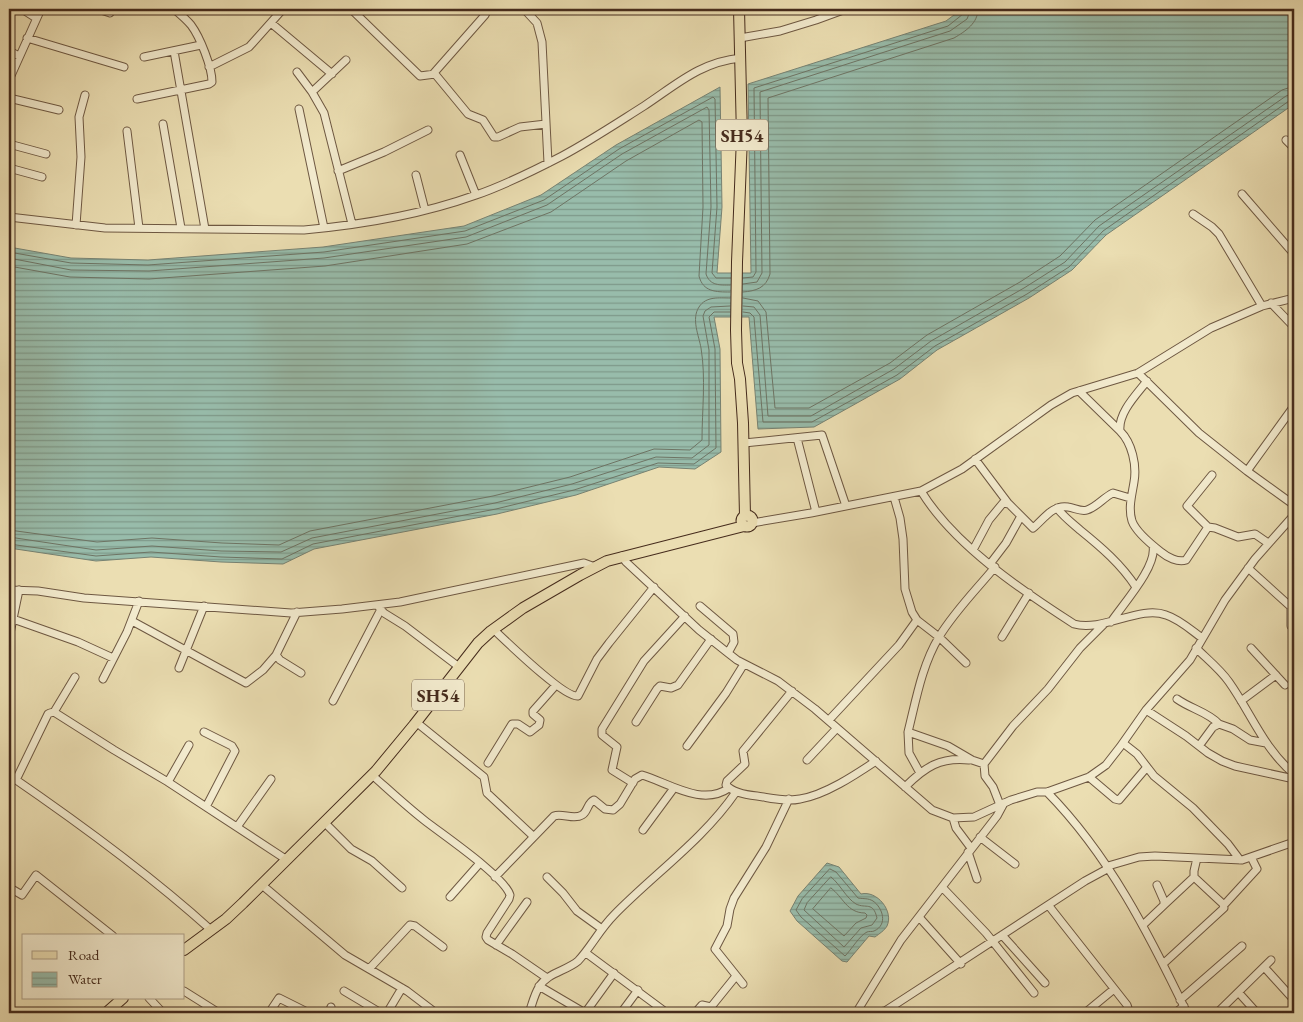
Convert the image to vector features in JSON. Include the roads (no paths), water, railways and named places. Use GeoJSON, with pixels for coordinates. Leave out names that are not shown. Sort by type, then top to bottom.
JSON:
{"type":"FeatureCollection","features":[{"type":"Feature","properties":{"kind":"main road","name":"SH54"},"geometry":{"type":"LineString","coordinates":[[185,949],[211,930],[262,885],[372,774],[478,643],[493,629],[523,608],[595,567],[622,556],[747,522],[744,443],[736,330],[742,137],[739,9]]}},
{"type":"Feature","properties":{"kind":"main road"},"geometry":{"type":"LineString","coordinates":[[106,1013],[121,1000]]}},
{"type":"Feature","properties":{"kind":"street"},"geometry":{"type":"LineString","coordinates":[[22,9],[36,18]]}},
{"type":"Feature","properties":{"kind":"street"},"geometry":{"type":"LineString","coordinates":[[9,80],[41,9]]}},
{"type":"Feature","properties":{"kind":"street"},"geometry":{"type":"LineString","coordinates":[[98,9],[110,13]]}},
{"type":"Feature","properties":{"kind":"street"},"geometry":{"type":"LineString","coordinates":[[137,99],[212,82],[210,67],[201,45],[190,24],[174,9]]}},
{"type":"Feature","properties":{"kind":"street"},"geometry":{"type":"LineString","coordinates":[[210,67],[249,47],[283,9]]}},
{"type":"Feature","properties":{"kind":"street"},"geometry":{"type":"LineString","coordinates":[[351,9],[419,75],[423,76],[433,74],[485,15],[488,9]]}},
{"type":"Feature","properties":{"kind":"street"},"geometry":{"type":"LineString","coordinates":[[524,9],[536,23],[541,34],[548,163]]}},
{"type":"Feature","properties":{"kind":"street"},"geometry":{"type":"LineString","coordinates":[[740,38],[780,31],[846,9]]}},
{"type":"Feature","properties":{"kind":"street"},"geometry":{"type":"LineString","coordinates":[[271,23],[332,74]]}},
{"type":"Feature","properties":{"kind":"street"},"geometry":{"type":"LineString","coordinates":[[27,38],[124,67]]}},
{"type":"Feature","properties":{"kind":"street"},"geometry":{"type":"LineString","coordinates":[[144,57],[201,45]]}},
{"type":"Feature","properties":{"kind":"street"},"geometry":{"type":"LineString","coordinates":[[9,51],[19,56]]}},
{"type":"Feature","properties":{"kind":"street"},"geometry":{"type":"LineString","coordinates":[[174,51],[206,229]]}},
{"type":"Feature","properties":{"kind":"street"},"geometry":{"type":"LineString","coordinates":[[9,217],[105,228],[263,231],[324,228],[425,210],[476,195],[548,163],[605,131],[646,105],[672,85],[694,73],[723,60],[741,58]]}},
{"type":"Feature","properties":{"kind":"street"},"geometry":{"type":"LineString","coordinates":[[312,92],[346,60]]}},
{"type":"Feature","properties":{"kind":"street"},"geometry":{"type":"LineString","coordinates":[[297,72],[312,92],[324,113],[352,224]]}},
{"type":"Feature","properties":{"kind":"street"},"geometry":{"type":"LineString","coordinates":[[433,74],[466,112],[483,120],[494,137],[520,127],[546,124]]}},
{"type":"Feature","properties":{"kind":"street"},"geometry":{"type":"LineString","coordinates":[[76,225],[81,157],[78,117],[85,95]]}},
{"type":"Feature","properties":{"kind":"street"},"geometry":{"type":"LineString","coordinates":[[9,98],[60,110]]}},
{"type":"Feature","properties":{"kind":"street"},"geometry":{"type":"LineString","coordinates":[[299,109],[324,228]]}},
{"type":"Feature","properties":{"kind":"street"},"geometry":{"type":"LineString","coordinates":[[164,124],[181,228]]}},
{"type":"Feature","properties":{"kind":"street"},"geometry":{"type":"LineString","coordinates":[[338,171],[384,152],[428,130]]}},
{"type":"Feature","properties":{"kind":"street"},"geometry":{"type":"LineString","coordinates":[[127,131],[140,228]]}},
{"type":"Feature","properties":{"kind":"street"},"geometry":{"type":"LineString","coordinates":[[1286,140],[1294,148]]}},
{"type":"Feature","properties":{"kind":"street"},"geometry":{"type":"LineString","coordinates":[[9,144],[46,154]]}},
{"type":"Feature","properties":{"kind":"street"},"geometry":{"type":"LineString","coordinates":[[460,155],[476,195]]}},
{"type":"Feature","properties":{"kind":"street"},"geometry":{"type":"LineString","coordinates":[[9,168],[42,177]]}},
{"type":"Feature","properties":{"kind":"street"},"geometry":{"type":"LineString","coordinates":[[416,175],[425,210]]}},
{"type":"Feature","properties":{"kind":"street"},"geometry":{"type":"LineString","coordinates":[[1242,194],[1294,251]]}},
{"type":"Feature","properties":{"kind":"street"},"geometry":{"type":"LineString","coordinates":[[1193,214],[1212,226],[1220,234],[1262,306]]}},
{"type":"Feature","properties":{"kind":"street"},"geometry":{"type":"LineString","coordinates":[[747,522],[816,512],[921,491],[962,469],[1051,405],[1072,393],[1138,373],[1211,328],[1262,306],[1293,299]]}},
{"type":"Feature","properties":{"kind":"street"},"geometry":{"type":"LineString","coordinates":[[1271,304],[1294,327]]}},
{"type":"Feature","properties":{"kind":"street"},"geometry":{"type":"LineString","coordinates":[[1138,373],[1199,432],[1247,471],[1294,505]]}},
{"type":"Feature","properties":{"kind":"street"},"geometry":{"type":"LineString","coordinates":[[1120,431],[1121,418],[1147,381]]}},
{"type":"Feature","properties":{"kind":"street"},"geometry":{"type":"LineString","coordinates":[[1079,391],[1127,438],[1134,464],[1134,480],[1130,498],[1132,523],[1153,546],[1163,554],[1183,562],[1208,527]]}},
{"type":"Feature","properties":{"kind":"street"},"geometry":{"type":"LineString","coordinates":[[1247,471],[1294,406]]}},
{"type":"Feature","properties":{"kind":"street"},"geometry":{"type":"LineString","coordinates":[[744,443],[822,435],[846,506]]}},
{"type":"Feature","properties":{"kind":"street"},"geometry":{"type":"LineString","coordinates":[[797,438],[816,512]]}},
{"type":"Feature","properties":{"kind":"street"},"geometry":{"type":"LineString","coordinates":[[975,460],[1008,503],[1032,528],[1056,508],[1067,506],[1086,510],[1113,493],[1130,498]]}},
{"type":"Feature","properties":{"kind":"street"},"geometry":{"type":"LineString","coordinates":[[1212,475],[1188,506],[1208,527],[1238,537],[1255,534],[1268,543]]}},
{"type":"Feature","properties":{"kind":"street"},"geometry":{"type":"LineString","coordinates":[[921,491],[940,516],[973,550],[992,566],[1074,624],[1083,626],[1108,623],[1128,617],[1156,613],[1166,615],[1202,638]]}},
{"type":"Feature","properties":{"kind":"street"},"geometry":{"type":"LineString","coordinates":[[894,496],[900,518],[903,539],[905,589],[910,607],[917,620],[939,637],[966,663]]}},
{"type":"Feature","properties":{"kind":"street"},"geometry":{"type":"LineString","coordinates":[[973,550],[985,526],[997,509],[1003,503],[1008,503]]}},
{"type":"Feature","properties":{"kind":"street"},"geometry":{"type":"LineString","coordinates":[[1056,508],[1066,520],[1078,528],[1123,568],[1136,587]]}},
{"type":"Feature","properties":{"kind":"street"},"geometry":{"type":"LineString","coordinates":[[622,556],[626,562],[685,616],[728,653],[792,691],[829,720],[932,810],[953,818],[974,817],[1002,804],[1037,792],[1047,792],[1090,778],[1106,765],[1124,743],[1146,710],[1190,660],[1225,600],[1248,568],[1294,515]]}},
{"type":"Feature","properties":{"kind":"street"},"geometry":{"type":"LineString","coordinates":[[920,773],[910,753],[908,732],[926,664],[939,637],[992,566],[1021,516]]}},
{"type":"Feature","properties":{"kind":"street"},"geometry":{"type":"LineString","coordinates":[[1002,804],[985,776],[984,764],[1013,726],[1048,689],[1080,648],[1108,623],[1136,587],[1149,567],[1154,552],[1153,546]]}},
{"type":"Feature","properties":{"kind":"street"},"geometry":{"type":"LineString","coordinates":[[9,590],[38,591],[84,598],[261,612],[297,612],[379,608],[584,563],[595,567]]}},
{"type":"Feature","properties":{"kind":"street"},"geometry":{"type":"LineString","coordinates":[[1248,568],[1291,607],[1291,626]]}},
{"type":"Feature","properties":{"kind":"street"},"geometry":{"type":"LineString","coordinates":[[493,629],[556,685],[567,693],[578,696],[597,659],[654,586]]}},
{"type":"Feature","properties":{"kind":"street"},"geometry":{"type":"LineString","coordinates":[[9,638],[18,590]]}},
{"type":"Feature","properties":{"kind":"street"},"geometry":{"type":"LineString","coordinates":[[1002,637],[1030,593]]}},
{"type":"Feature","properties":{"kind":"street"},"geometry":{"type":"LineString","coordinates":[[103,680],[132,621],[139,601]]}},
{"type":"Feature","properties":{"kind":"street"},"geometry":{"type":"LineString","coordinates":[[178,668],[204,606]]}},
{"type":"Feature","properties":{"kind":"street"},"geometry":{"type":"LineString","coordinates":[[700,606],[733,634],[734,642],[728,653]]}},
{"type":"Feature","properties":{"kind":"street"},"geometry":{"type":"LineString","coordinates":[[379,608],[459,667]]}},
{"type":"Feature","properties":{"kind":"street"},"geometry":{"type":"LineString","coordinates":[[334,700],[379,608]]}},
{"type":"Feature","properties":{"kind":"street"},"geometry":{"type":"LineString","coordinates":[[132,621],[246,683],[263,670],[276,655],[297,612]]}},
{"type":"Feature","properties":{"kind":"street"},"geometry":{"type":"LineString","coordinates":[[633,783],[612,770],[617,747],[602,735],[602,729],[644,661],[685,616]]}},
{"type":"Feature","properties":{"kind":"street"},"geometry":{"type":"LineString","coordinates":[[13,619],[78,642],[113,658]]}},
{"type":"Feature","properties":{"kind":"street"},"geometry":{"type":"LineString","coordinates":[[829,720],[899,645],[917,620]]}},
{"type":"Feature","properties":{"kind":"street"},"geometry":{"type":"LineString","coordinates":[[636,722],[656,689],[660,686],[671,688],[678,685],[711,639]]}},
{"type":"Feature","properties":{"kind":"street"},"geometry":{"type":"LineString","coordinates":[[1196,648],[1228,680],[1266,743],[1294,774]]}},
{"type":"Feature","properties":{"kind":"street"},"geometry":{"type":"LineString","coordinates":[[1251,648],[1285,685]]}},
{"type":"Feature","properties":{"kind":"street"},"geometry":{"type":"LineString","coordinates":[[276,655],[280,660],[301,673]]}},
{"type":"Feature","properties":{"kind":"street"},"geometry":{"type":"LineString","coordinates":[[687,746],[726,693],[744,664]]}},
{"type":"Feature","properties":{"kind":"street"},"geometry":{"type":"LineString","coordinates":[[1241,701],[1276,675]]}},
{"type":"Feature","properties":{"kind":"street"},"geometry":{"type":"LineString","coordinates":[[16,780],[48,714],[54,712],[75,677]]}},
{"type":"Feature","properties":{"kind":"street"},"geometry":{"type":"LineString","coordinates":[[488,763],[512,724],[518,724],[530,732],[539,725],[540,720],[533,714],[533,711],[556,685]]}},
{"type":"Feature","properties":{"kind":"street"},"geometry":{"type":"LineString","coordinates":[[792,691],[743,751],[745,764],[727,781],[728,788],[754,796],[789,800],[800,799],[828,789],[852,777],[876,761]]}},
{"type":"Feature","properties":{"kind":"street"},"geometry":{"type":"LineString","coordinates":[[1177,699],[1190,708],[1208,714],[1220,724],[1233,729],[1250,740],[1266,743]]}},
{"type":"Feature","properties":{"kind":"street"},"geometry":{"type":"LineString","coordinates":[[1146,710],[1208,753],[1236,766],[1294,779]]}},
{"type":"Feature","properties":{"kind":"street"},"geometry":{"type":"LineString","coordinates":[[54,712],[168,782],[287,860]]}},
{"type":"Feature","properties":{"kind":"street"},"geometry":{"type":"LineString","coordinates":[[416,722],[484,777],[487,793],[533,836]]}},
{"type":"Feature","properties":{"kind":"street"},"geometry":{"type":"LineString","coordinates":[[1199,746],[1213,727],[1220,724]]}},
{"type":"Feature","properties":{"kind":"street"},"geometry":{"type":"LineString","coordinates":[[807,760],[837,728]]}},
{"type":"Feature","properties":{"kind":"street"},"geometry":{"type":"LineString","coordinates":[[204,732],[232,746],[235,750],[206,807]]}},
{"type":"Feature","properties":{"kind":"street"},"geometry":{"type":"LineString","coordinates":[[908,732],[948,746],[972,760],[984,764]]}},
{"type":"Feature","properties":{"kind":"street"},"geometry":{"type":"LineString","coordinates":[[1124,743],[1138,754],[1154,776],[1193,808],[1228,844],[1240,860]]}},
{"type":"Feature","properties":{"kind":"street"},"geometry":{"type":"LineString","coordinates":[[168,782],[189,745]]}},
{"type":"Feature","properties":{"kind":"street"},"geometry":{"type":"LineString","coordinates":[[905,787],[932,765],[948,760],[972,760]]}},
{"type":"Feature","properties":{"kind":"street"},"geometry":{"type":"LineString","coordinates":[[1090,778],[1114,799],[1119,800],[1147,767]]}},
{"type":"Feature","properties":{"kind":"street"},"geometry":{"type":"LineString","coordinates":[[372,774],[423,819],[480,863],[508,890],[510,895],[486,935],[486,939],[547,978]]}},
{"type":"Feature","properties":{"kind":"street"},"geometry":{"type":"LineString","coordinates":[[9,775],[122,857],[211,930]]}},
{"type":"Feature","properties":{"kind":"street"},"geometry":{"type":"LineString","coordinates":[[495,876],[554,816],[559,814],[580,816],[584,814],[590,801],[594,800],[609,811],[616,808],[635,779],[642,775],[674,788],[709,796],[716,796],[728,788]]}},
{"type":"Feature","properties":{"kind":"street"},"geometry":{"type":"LineString","coordinates":[[238,827],[270,779]]}},
{"type":"Feature","properties":{"kind":"street"},"geometry":{"type":"LineString","coordinates":[[643,830],[674,788]]}},
{"type":"Feature","properties":{"kind":"street"},"geometry":{"type":"LineString","coordinates":[[529,1013],[539,986],[547,978],[572,966],[586,952],[602,929],[626,904],[708,827],[724,810],[736,792]]}},
{"type":"Feature","properties":{"kind":"street"},"geometry":{"type":"LineString","coordinates":[[1047,792],[1070,814],[1109,867],[1143,925],[1184,1007]]}},
{"type":"Feature","properties":{"kind":"street"},"geometry":{"type":"LineString","coordinates":[[743,984],[715,949],[727,926],[734,898],[766,847],[789,800]]}},
{"type":"Feature","properties":{"kind":"street"},"geometry":{"type":"LineString","coordinates":[[856,1013],[901,940],[997,816],[1002,804]]}},
{"type":"Feature","properties":{"kind":"street"},"geometry":{"type":"LineString","coordinates":[[953,818],[956,828],[970,850],[977,879]]}},
{"type":"Feature","properties":{"kind":"street"},"geometry":{"type":"LineString","coordinates":[[324,822],[351,849],[372,861],[402,888]]}},
{"type":"Feature","properties":{"kind":"street"},"geometry":{"type":"LineString","coordinates":[[980,837],[1015,864]]}},
{"type":"Feature","properties":{"kind":"street"},"geometry":{"type":"LineString","coordinates":[[875,1013],[884,1011],[961,964],[1002,935],[1109,867],[1139,857],[1155,856],[1240,860],[1294,842]]}},
{"type":"Feature","properties":{"kind":"street"},"geometry":{"type":"LineString","coordinates":[[1163,964],[1222,912],[1224,905],[1258,869],[1251,857]]}},
{"type":"Feature","properties":{"kind":"street"},"geometry":{"type":"LineString","coordinates":[[1197,858],[1194,878],[1224,905]]}},
{"type":"Feature","properties":{"kind":"street"},"geometry":{"type":"LineString","coordinates":[[450,897],[480,863]]}},
{"type":"Feature","properties":{"kind":"street"},"geometry":{"type":"LineString","coordinates":[[10,888],[22,895],[36,875],[110,934]]}},
{"type":"Feature","properties":{"kind":"street"},"geometry":{"type":"LineString","coordinates":[[547,877],[577,911],[602,929]]}},
{"type":"Feature","properties":{"kind":"street"},"geometry":{"type":"LineString","coordinates":[[1143,925],[1194,878]]}},
{"type":"Feature","properties":{"kind":"street"},"geometry":{"type":"LineString","coordinates":[[262,885],[345,955],[402,988],[436,1013]]}},
{"type":"Feature","properties":{"kind":"street"},"geometry":{"type":"LineString","coordinates":[[1157,885],[1164,900],[1164,905]]}},
{"type":"Feature","properties":{"kind":"street"},"geometry":{"type":"LineString","coordinates":[[942,887],[979,925],[1034,993]]}},
{"type":"Feature","properties":{"kind":"street"},"geometry":{"type":"LineString","coordinates":[[496,945],[527,902]]}},
{"type":"Feature","properties":{"kind":"street"},"geometry":{"type":"LineString","coordinates":[[1049,906],[1128,1007],[1124,1013]]}},
{"type":"Feature","properties":{"kind":"street"},"geometry":{"type":"LineString","coordinates":[[919,918],[961,964]]}},
{"type":"Feature","properties":{"kind":"street"},"geometry":{"type":"LineString","coordinates":[[370,969],[410,925],[415,926],[443,947]]}},
{"type":"Feature","properties":{"kind":"street"},"geometry":{"type":"LineString","coordinates":[[1002,935],[1045,983]]}},
{"type":"Feature","properties":{"kind":"street"},"geometry":{"type":"LineString","coordinates":[[1175,1013],[1184,1007],[1242,946]]}},
{"type":"Feature","properties":{"kind":"street"},"geometry":{"type":"LineString","coordinates":[[586,952],[668,1013]]}},
{"type":"Feature","properties":{"kind":"street"},"geometry":{"type":"LineString","coordinates":[[1217,1013],[1272,960]]}},
{"type":"Feature","properties":{"kind":"street"},"geometry":{"type":"LineString","coordinates":[[1265,968],[1294,1000]]}},
{"type":"Feature","properties":{"kind":"street"},"geometry":{"type":"LineString","coordinates":[[539,986],[585,1013],[614,973]]}},
{"type":"Feature","properties":{"kind":"street"},"geometry":{"type":"LineString","coordinates":[[694,1013],[702,1005],[711,1006],[736,976]]}},
{"type":"Feature","properties":{"kind":"street"},"geometry":{"type":"LineString","coordinates":[[387,1013],[402,988]]}},
{"type":"Feature","properties":{"kind":"street"},"geometry":{"type":"LineString","coordinates":[[1085,1013],[1114,989]]}},
{"type":"Feature","properties":{"kind":"street"},"geometry":{"type":"LineString","coordinates":[[621,1013],[638,990]]}},
{"type":"Feature","properties":{"kind":"street"},"geometry":{"type":"LineString","coordinates":[[344,991],[381,1013]]}},
{"type":"Feature","properties":{"kind":"street"},"geometry":{"type":"LineString","coordinates":[[185,992],[219,1013]]}},
{"type":"Feature","properties":{"kind":"street"},"geometry":{"type":"LineString","coordinates":[[1238,993],[1257,1013]]}},
{"type":"Feature","properties":{"kind":"street"},"geometry":{"type":"LineString","coordinates":[[269,1013],[279,998],[310,1013]]}},
{"type":"Feature","properties":{"kind":"street"},"geometry":{"type":"LineString","coordinates":[[151,1000],[163,1013]]}},
{"type":"Feature","properties":{"kind":"street"},"geometry":{"type":"LineString","coordinates":[[856,1013],[870,1013]]}},
{"type":"Feature","properties":{"kind":"water"},"geometry":{"type":"Polygon","coordinates":[[[962,9],[1294,9],[1294,104],[1106,235],[1072,270],[1029,298],[937,350],[900,379],[814,427],[758,429],[749,317],[714,317],[720,349],[721,452],[695,469],[659,467],[576,495],[497,514],[314,549],[283,564],[151,557],[96,561],[9,548],[9,247],[71,258],[148,260],[323,247],[464,226],[541,195],[616,145],[720,87],[722,207],[717,273],[751,273],[748,84],[946,21],[962,9]]]}},
{"type":"Feature","properties":{"kind":"water"},"geometry":{"type":"Polygon","coordinates":[[[827,863],[839,867],[861,894],[873,895],[878,898],[883,903],[888,914],[889,920],[885,929],[875,937],[869,936],[847,962],[842,961],[797,921],[790,911],[798,896],[827,863]]]}}]}
